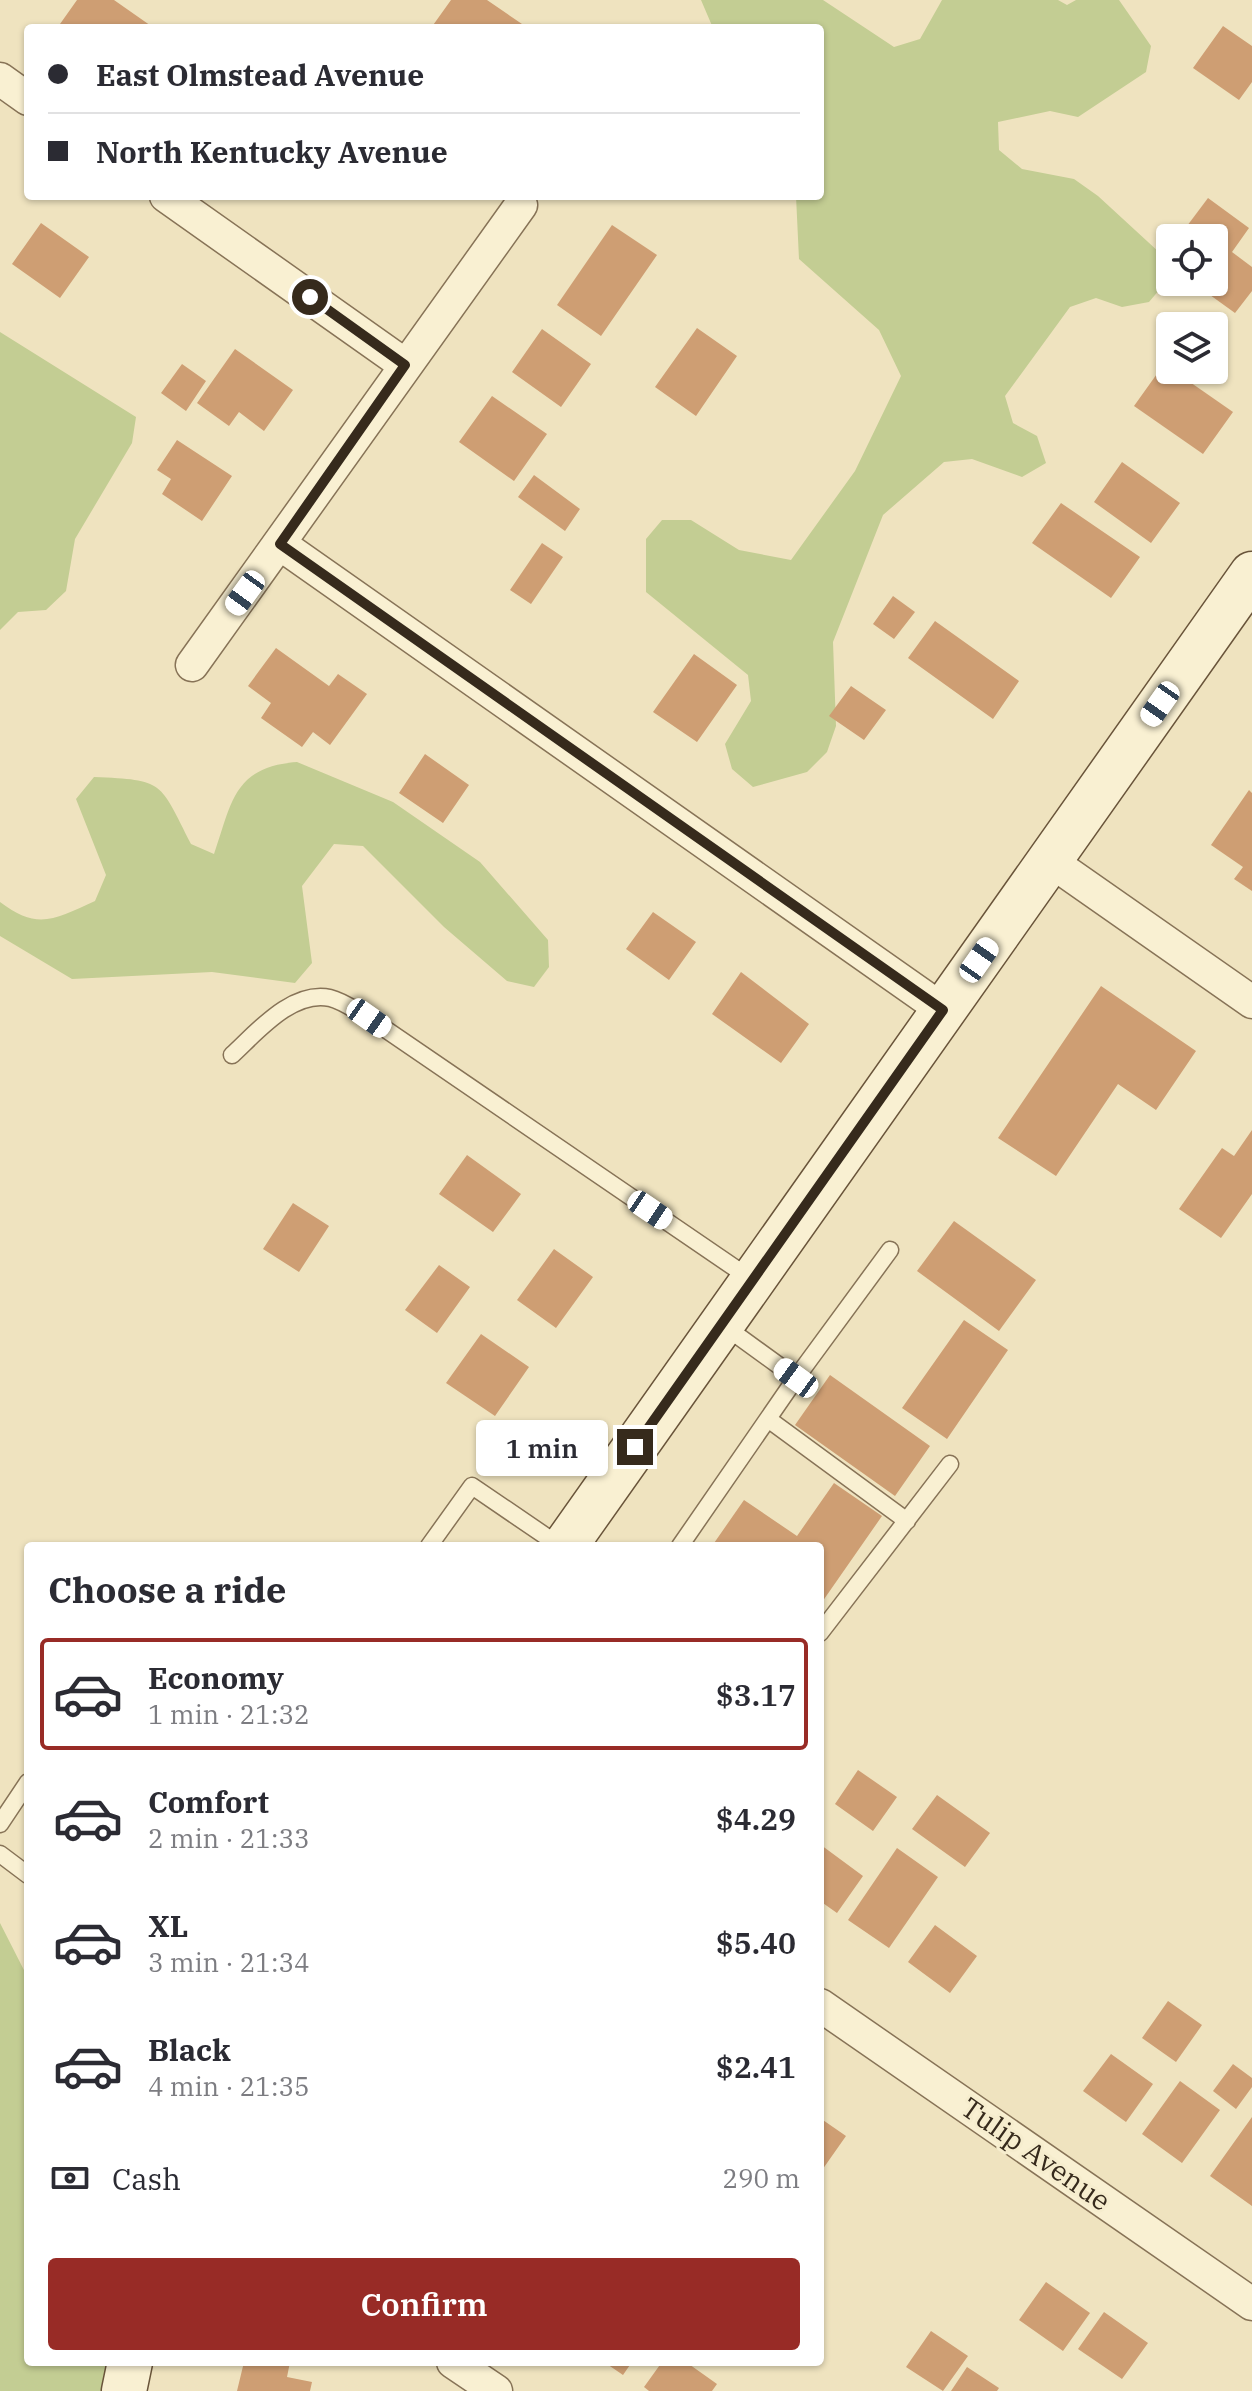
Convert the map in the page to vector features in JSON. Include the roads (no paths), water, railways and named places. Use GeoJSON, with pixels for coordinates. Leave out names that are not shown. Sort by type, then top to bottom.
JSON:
{"type":"FeatureCollection","features":[{"type":"Feature","properties":{"kind":"street"},"geometry":{"type":"LineString","coordinates":[[0,79],[24,96]]}},
{"type":"Feature","properties":{"kind":"street"},"geometry":{"type":"LineString","coordinates":[[172,200],[405,365]]}},
{"type":"Feature","properties":{"kind":"street"},"geometry":{"type":"LineString","coordinates":[[192,665],[521,205]]}},
{"type":"Feature","properties":{"kind":"street"},"geometry":{"type":"LineString","coordinates":[[280,544],[943,1010]]}},
{"type":"Feature","properties":{"kind":"street"},"geometry":{"type":"LineString","coordinates":[[565,1542],[1252,574]]}},
{"type":"Feature","properties":{"kind":"street"},"geometry":{"type":"LineString","coordinates":[[1049,860],[1252,1002]]}},
{"type":"Feature","properties":{"kind":"street","name":"Tulip Avenue"},"geometry":{"type":"LineString","coordinates":[[824,2008],[1252,2304]]}},
{"type":"Feature","properties":{"kind":"street"},"geometry":{"type":"LineString","coordinates":[[124,2391],[129,2366]]}},
{"type":"Feature","properties":{"kind":"street"},"geometry":{"type":"LineString","coordinates":[[459,2366],[496,2391]]}},
{"type":"Feature","properties":{"kind":"lane"},"geometry":{"type":"LineString","coordinates":[[232,1055],[263,1026],[302,999],[331,998],[369,1018],[752,1280]]}},
{"type":"Feature","properties":{"kind":"lane"},"geometry":{"type":"LineString","coordinates":[[683,1542],[796,1378],[890,1250]]}},
{"type":"Feature","properties":{"kind":"lane"},"geometry":{"type":"LineString","coordinates":[[722,1324],[796,1378]]}},
{"type":"Feature","properties":{"kind":"lane"},"geometry":{"type":"LineString","coordinates":[[768,1419],[907,1521]]}},
{"type":"Feature","properties":{"kind":"lane"},"geometry":{"type":"LineString","coordinates":[[824,1628],[950,1464]]}},
{"type":"Feature","properties":{"kind":"lane"},"geometry":{"type":"LineString","coordinates":[[432,1542],[472,1486],[556,1542]]}},
{"type":"Feature","properties":{"kind":"lane"},"geometry":{"type":"LineString","coordinates":[[0,1824],[24,1788]]}},
{"type":"Feature","properties":{"kind":"lane"},"geometry":{"type":"LineString","coordinates":[[0,1854],[24,1872]]}}]}
